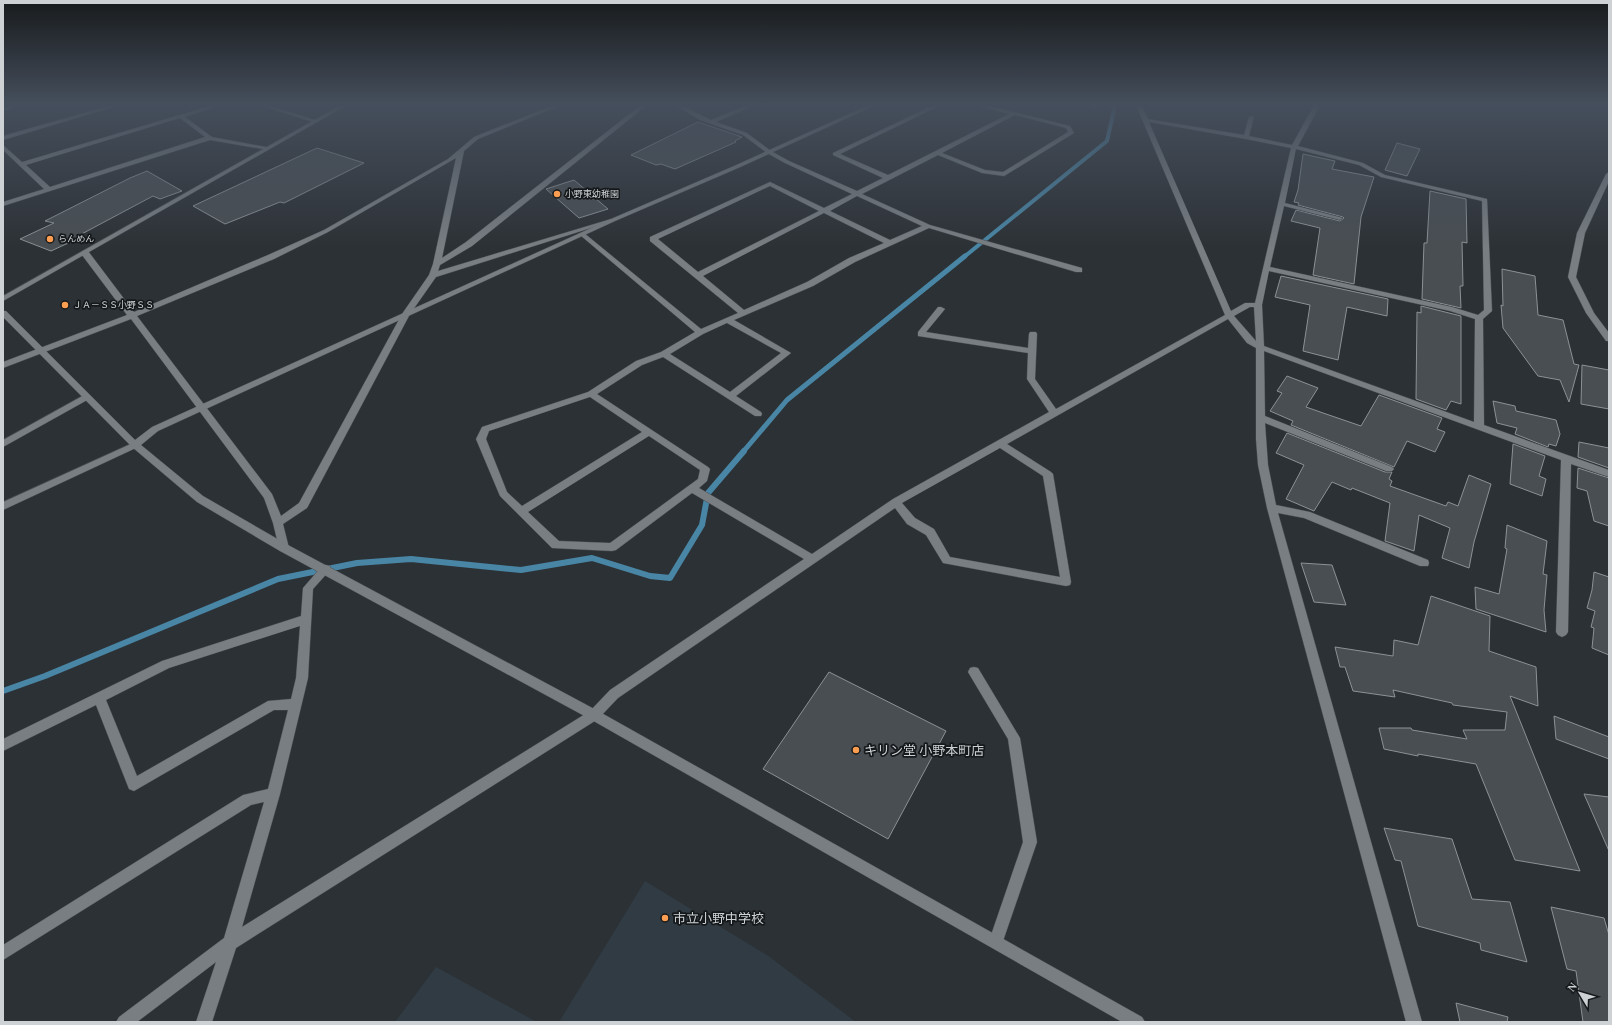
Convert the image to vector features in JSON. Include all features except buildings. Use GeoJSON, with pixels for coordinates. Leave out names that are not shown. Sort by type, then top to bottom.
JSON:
{"type":"FeatureCollection","features":[{"type":"Feature","properties":{"kind":"street"},"geometry":{"type":"LineString","coordinates":[[9,153],[48,189]]}},
{"type":"Feature","properties":{"kind":"street"},"geometry":{"type":"LineString","coordinates":[[21,164],[58,153]]}},
{"type":"Feature","properties":{"kind":"street"},"geometry":{"type":"LineString","coordinates":[[3,204],[163,153]]}},
{"type":"Feature","properties":{"kind":"street"},"geometry":{"type":"LineString","coordinates":[[3,299],[261,153]]}},
{"type":"Feature","properties":{"kind":"street"},"geometry":{"type":"LineString","coordinates":[[3,365],[131,316],[271,257],[326,231],[450,160],[459,153]]}},
{"type":"Feature","properties":{"kind":"street"},"geometry":{"type":"LineString","coordinates":[[278,523],[303,505],[406,314],[433,275],[437,264],[461,153]]}},
{"type":"Feature","properties":{"kind":"street"},"geometry":{"type":"LineString","coordinates":[[437,264],[469,244],[584,153]]}},
{"type":"Feature","properties":{"kind":"street"},"geometry":{"type":"LineString","coordinates":[[3,506],[135,445],[155,429],[613,220],[767,153]]}},
{"type":"Feature","properties":{"kind":"street"},"geometry":{"type":"LineString","coordinates":[[771,153],[928,226],[1079,270]]}},
{"type":"Feature","properties":{"kind":"street"},"geometry":{"type":"LineString","coordinates":[[837,153],[835,154],[889,178]]}},
{"type":"Feature","properties":{"kind":"street"},"geometry":{"type":"LineString","coordinates":[[697,276],[938,153],[984,172],[1004,174],[1039,153]]}},
{"type":"Feature","properties":{"kind":"street"},"geometry":{"type":"LineString","coordinates":[[1159,153],[1229,315],[1250,341],[1260,347],[1609,474]]}},
{"type":"Feature","properties":{"kind":"street"},"geometry":{"type":"LineString","coordinates":[[1293,153],[1258,305],[1260,347],[1260,418],[1263,465],[1272,508],[1414,1022]]}},
{"type":"Feature","properties":{"kind":"street"},"geometry":{"type":"LineString","coordinates":[[1317,153],[1361,164],[1383,176],[1485,200],[1488,312],[1479,318]]}},
{"type":"Feature","properties":{"kind":"street"},"geometry":{"type":"LineString","coordinates":[[1609,174],[1582,233],[1572,278],[1590,313],[1609,338]]}},
{"type":"Feature","properties":{"kind":"street"},"geometry":{"type":"LineString","coordinates":[[743,313],[653,239],[770,184],[890,243]]}},
{"type":"Feature","properties":{"kind":"street"},"geometry":{"type":"LineString","coordinates":[[1282,204],[1340,218]]}},
{"type":"Feature","properties":{"kind":"street"},"geometry":{"type":"LineString","coordinates":[[433,275],[613,220]]}},
{"type":"Feature","properties":{"kind":"street"},"geometry":{"type":"LineString","coordinates":[[591,394],[705,470],[702,481],[612,547],[556,545],[503,494],[481,439],[485,429],[591,394],[639,363],[664,354],[700,332],[810,284],[852,260],[928,226]]}},
{"type":"Feature","properties":{"kind":"street"},"geometry":{"type":"LineString","coordinates":[[582,234],[700,332]]}},
{"type":"Feature","properties":{"kind":"street"},"geometry":{"type":"LineString","coordinates":[[85,253],[268,497],[278,523],[284,548]]}},
{"type":"Feature","properties":{"kind":"street"},"geometry":{"type":"LineString","coordinates":[[1266,268],[1452,309],[1479,318]]}},
{"type":"Feature","properties":{"kind":"street"},"geometry":{"type":"LineString","coordinates":[[124,1022],[230,943],[594,715],[614,694],[896,502],[1229,315],[1248,305],[1258,305]]}},
{"type":"Feature","properties":{"kind":"street"},"geometry":{"type":"LineString","coordinates":[[941,309],[920,334],[1032,350]]}},
{"type":"Feature","properties":{"kind":"street"},"geometry":{"type":"LineString","coordinates":[[3,313],[135,445],[200,499],[284,548],[326,569],[594,715],[1137,1022]]}},
{"type":"Feature","properties":{"kind":"street"},"geometry":{"type":"LineString","coordinates":[[1479,318],[1479,427]]}},
{"type":"Feature","properties":{"kind":"street"},"geometry":{"type":"LineString","coordinates":[[728,320],[788,353],[730,396]]}},
{"type":"Feature","properties":{"kind":"street"},"geometry":{"type":"LineString","coordinates":[[1033,334],[1031,379],[1054,413]]}},
{"type":"Feature","properties":{"kind":"street"},"geometry":{"type":"LineString","coordinates":[[664,354],[758,414]]}},
{"type":"Feature","properties":{"kind":"street"},"geometry":{"type":"LineString","coordinates":[[3,444],[86,397]]}},
{"type":"Feature","properties":{"kind":"street"},"geometry":{"type":"LineString","coordinates":[[1260,418],[1389,469]]}},
{"type":"Feature","properties":{"kind":"street"},"geometry":{"type":"LineString","coordinates":[[521,511],[649,432]]}},
{"type":"Feature","properties":{"kind":"street"},"geometry":{"type":"LineString","coordinates":[[896,502],[912,521],[930,532],[947,560],[1066,582],[1048,474],[1000,443]]}},
{"type":"Feature","properties":{"kind":"street"},"geometry":{"type":"LineString","coordinates":[[1562,632],[1566,459]]}},
{"type":"Feature","properties":{"kind":"street"},"geometry":{"type":"LineString","coordinates":[[691,488],[812,559]]}},
{"type":"Feature","properties":{"kind":"street"},"geometry":{"type":"LineString","coordinates":[[1272,508],[1306,515],[1424,563]]}},
{"type":"Feature","properties":{"kind":"street"},"geometry":{"type":"LineString","coordinates":[[204,1022],[230,943],[273,794],[302,678],[308,588],[326,569]]}},
{"type":"Feature","properties":{"kind":"street"},"geometry":{"type":"LineString","coordinates":[[3,745],[166,664],[306,619]]}},
{"type":"Feature","properties":{"kind":"street"},"geometry":{"type":"LineString","coordinates":[[974,672],[1014,738],[1030,842],[996,942]]}},
{"type":"Feature","properties":{"kind":"street"},"geometry":{"type":"LineString","coordinates":[[99,698],[134,785],[272,705],[295,704]]}},
{"type":"Feature","properties":{"kind":"street"},"geometry":{"type":"LineString","coordinates":[[3,953],[248,799],[273,794]]}},
{"type":"Feature","properties":{"kind":"shaded area","name":"市立小野中学校"},"geometry":{"type":"Polygon","coordinates":[[[645,881],[767,955],[856,1022],[559,1022],[645,881]]]}},
{"type":"Feature","properties":{"kind":"shaded area"},"geometry":{"type":"Polygon","coordinates":[[[436,967],[537,1022],[395,1022],[436,967]]]}},
{"type":"Feature","properties":{"kind":"waterway"},"geometry":{"type":"LineString","coordinates":[[964,257],[1092,153]]}},
{"type":"Feature","properties":{"kind":"waterway"},"geometry":{"type":"LineString","coordinates":[[743,452],[787,400],[965,256]]}},
{"type":"Feature","properties":{"kind":"waterway"},"geometry":{"type":"LineString","coordinates":[[3,691],[45,676],[278,579],[357,563],[411,559],[521,570],[592,558],[650,576],[670,578],[702,525],[708,493],[744,451]]}},
{"type":"Feature","properties":{"kind":"place","name":"小野東幼稚園"},"geometry":{"type":"Point","coordinates":[557,194]}},
{"type":"Feature","properties":{"kind":"place","name":"らんめん"},"geometry":{"type":"Point","coordinates":[50,239]}},
{"type":"Feature","properties":{"kind":"place","name":"ＪＡ－ＳＳ小野ＳＳ"},"geometry":{"type":"Point","coordinates":[65,305]}},
{"type":"Feature","properties":{"kind":"place","name":"キリン堂 小野本町店"},"geometry":{"type":"Point","coordinates":[856,750]}},
{"type":"Feature","properties":{"kind":"place","name":"市立小野中学校"},"geometry":{"type":"Point","coordinates":[665,918]}}]}
